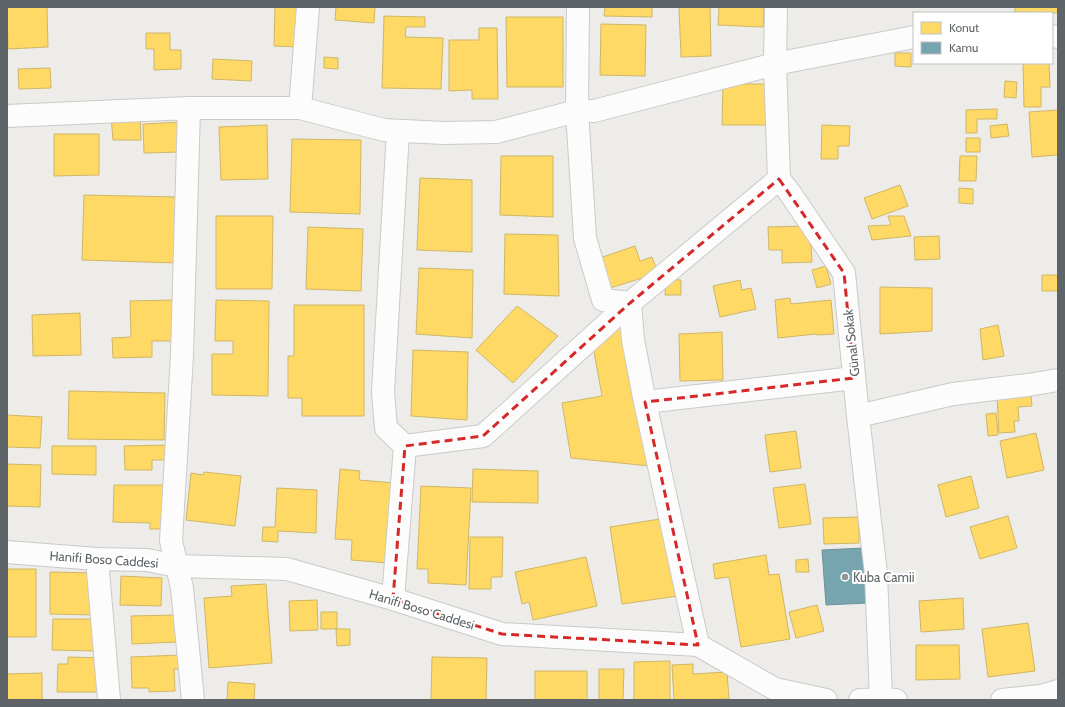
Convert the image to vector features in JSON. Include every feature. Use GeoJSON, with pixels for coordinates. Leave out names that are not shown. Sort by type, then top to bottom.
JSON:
{"type":"FeatureCollection","features":[{"type":"Feature","properties":{"kind":"street"},"geometry":{"type":"LineString","coordinates":[[300,108],[308,7]]}},
{"type":"Feature","properties":{"kind":"street"},"geometry":{"type":"LineString","coordinates":[[578,7],[577,111],[585,238],[602,300],[630,302]]}},
{"type":"Feature","properties":{"kind":"street"},"geometry":{"type":"LineString","coordinates":[[405,446],[483,436],[630,302],[779,179],[775,64],[776,7]]}},
{"type":"Feature","properties":{"kind":"street"},"geometry":{"type":"LineString","coordinates":[[7,116],[189,108],[300,108],[384,130],[444,133],[496,132],[577,111],[594,111],[775,64],[913,37]]}},
{"type":"Feature","properties":{"kind":"street"},"geometry":{"type":"LineString","coordinates":[[189,108],[182,355],[171,541],[182,588],[193,700]]}},
{"type":"Feature","properties":{"kind":"street"},"geometry":{"type":"LineString","coordinates":[[398,131],[383,392],[386,428],[405,446]]}},
{"type":"Feature","properties":{"kind":"street","name":"Günal Sokak"},"geometry":{"type":"LineString","coordinates":[[779,179],[844,273],[876,574],[879,700]]}},
{"type":"Feature","properties":{"kind":"street"},"geometry":{"type":"LineString","coordinates":[[630,302],[633,340],[645,402],[698,645]]}},
{"type":"Feature","properties":{"kind":"street"},"geometry":{"type":"LineString","coordinates":[[645,402],[854,378]]}},
{"type":"Feature","properties":{"kind":"street"},"geometry":{"type":"LineString","coordinates":[[858,416],[953,394],[1028,386],[1058,380]]}},
{"type":"Feature","properties":{"kind":"street"},"geometry":{"type":"LineString","coordinates":[[393,600],[405,446]]}},
{"type":"Feature","properties":{"kind":"street","name":"Hanifi Boso Caddesi"},"geometry":{"type":"LineString","coordinates":[[7,552],[97,559],[147,560],[176,566],[286,570],[393,600],[502,634],[698,645],[775,689],[826,700]]}},
{"type":"Feature","properties":{"kind":"street"},"geometry":{"type":"LineString","coordinates":[[97,559],[109,700]]}},
{"type":"Feature","properties":{"kind":"street"},"geometry":{"type":"LineString","coordinates":[[1002,700],[1047,696]]}},
{"type":"Feature","properties":{"kind":"highlighted area"},"geometry":{"type":"Polygon","coordinates":[[[779,179],[844,273],[854,378],[645,402],[698,645],[502,634],[393,599],[405,446],[483,436],[630,303],[779,179]]]}},
{"type":"Feature","properties":{"kind":"building: Konut"},"geometry":{"type":"Polygon","coordinates":[[[7,7],[47,7],[48,47],[8,49],[7,7]]]}},
{"type":"Feature","properties":{"kind":"building: Konut"},"geometry":{"type":"Polygon","coordinates":[[[275,7],[300,7],[298,47],[274,46],[275,7]]]}},
{"type":"Feature","properties":{"kind":"building: Konut"},"geometry":{"type":"Polygon","coordinates":[[[336,7],[375,7],[374,23],[335,20],[336,7]]]}},
{"type":"Feature","properties":{"kind":"building: Konut"},"geometry":{"type":"Polygon","coordinates":[[[605,7],[652,7],[652,17],[604,16],[605,7]]]}},
{"type":"Feature","properties":{"kind":"building: Konut"},"geometry":{"type":"Polygon","coordinates":[[[679,7],[710,7],[711,56],[681,57],[679,7]]]}},
{"type":"Feature","properties":{"kind":"building: Konut"},"geometry":{"type":"Polygon","coordinates":[[[719,7],[764,7],[763,27],[718,25],[719,7]]]}},
{"type":"Feature","properties":{"kind":"building: Konut"},"geometry":{"type":"Polygon","coordinates":[[[1015,7],[1058,7],[1058,13],[1015,12],[1015,7]]]}},
{"type":"Feature","properties":{"kind":"building: Konut"},"geometry":{"type":"Polygon","coordinates":[[[384,16],[425,17],[425,27],[406,27],[405,37],[443,38],[441,89],[382,88],[384,16]]]}},
{"type":"Feature","properties":{"kind":"building: Konut"},"geometry":{"type":"Polygon","coordinates":[[[506,17],[563,17],[563,87],[507,87],[506,17]]]}},
{"type":"Feature","properties":{"kind":"building: Konut"},"geometry":{"type":"Polygon","coordinates":[[[601,24],[646,25],[645,76],[600,75],[601,24]]]}},
{"type":"Feature","properties":{"kind":"building: Konut"},"geometry":{"type":"Polygon","coordinates":[[[479,28],[497,28],[498,99],[472,99],[472,90],[449,91],[449,40],[479,40],[479,28]]]}},
{"type":"Feature","properties":{"kind":"building: Konut"},"geometry":{"type":"Polygon","coordinates":[[[146,33],[170,33],[170,50],[181,50],[181,69],[154,70],[154,49],[146,49],[146,33]]]}},
{"type":"Feature","properties":{"kind":"building: Konut"},"geometry":{"type":"Polygon","coordinates":[[[895,53],[911,53],[911,67],[895,66],[895,53]]]}},
{"type":"Feature","properties":{"kind":"building: Konut"},"geometry":{"type":"Polygon","coordinates":[[[324,57],[338,58],[338,69],[324,68],[324,57]]]}},
{"type":"Feature","properties":{"kind":"building: Konut"},"geometry":{"type":"Polygon","coordinates":[[[213,59],[252,61],[251,81],[212,79],[213,59]]]}},
{"type":"Feature","properties":{"kind":"building: Konut"},"geometry":{"type":"Polygon","coordinates":[[[1023,64],[1049,64],[1050,87],[1041,87],[1041,107],[1024,107],[1023,64]]]}},
{"type":"Feature","properties":{"kind":"building: Konut"},"geometry":{"type":"Polygon","coordinates":[[[50,68],[51,88],[19,89],[18,69],[50,68]]]}},
{"type":"Feature","properties":{"kind":"building: Konut"},"geometry":{"type":"Polygon","coordinates":[[[1005,81],[1017,82],[1016,98],[1004,97],[1005,81]]]}},
{"type":"Feature","properties":{"kind":"building: Konut"},"geometry":{"type":"Polygon","coordinates":[[[723,84],[767,84],[766,125],[722,125],[723,84]]]}},
{"type":"Feature","properties":{"kind":"building: Konut"},"geometry":{"type":"Polygon","coordinates":[[[997,109],[997,119],[977,119],[977,133],[966,133],[966,110],[997,109]]]}},
{"type":"Feature","properties":{"kind":"building: Konut"},"geometry":{"type":"Polygon","coordinates":[[[1058,110],[1058,155],[1032,157],[1029,112],[1058,110]]]}},
{"type":"Feature","properties":{"kind":"building: Konut"},"geometry":{"type":"Polygon","coordinates":[[[140,115],[141,140],[113,140],[111,116],[140,115]]]}},
{"type":"Feature","properties":{"kind":"building: Konut"},"geometry":{"type":"Polygon","coordinates":[[[181,122],[181,152],[144,153],[143,124],[181,122]]]}},
{"type":"Feature","properties":{"kind":"building: Konut"},"geometry":{"type":"Polygon","coordinates":[[[1007,124],[1009,136],[991,138],[990,126],[1007,124]]]}},
{"type":"Feature","properties":{"kind":"building: Konut"},"geometry":{"type":"Polygon","coordinates":[[[267,125],[268,179],[221,180],[219,127],[267,125]]]}},
{"type":"Feature","properties":{"kind":"building: Konut"},"geometry":{"type":"Polygon","coordinates":[[[822,125],[850,126],[849,146],[838,146],[838,159],[821,159],[822,125]]]}},
{"type":"Feature","properties":{"kind":"building: Konut"},"geometry":{"type":"Polygon","coordinates":[[[54,134],[99,134],[99,175],[54,176],[54,134]]]}},
{"type":"Feature","properties":{"kind":"building: Konut"},"geometry":{"type":"Polygon","coordinates":[[[966,138],[980,138],[980,152],[966,152],[966,138]]]}},
{"type":"Feature","properties":{"kind":"building: Konut"},"geometry":{"type":"Polygon","coordinates":[[[292,139],[361,140],[360,214],[290,212],[292,139]]]}},
{"type":"Feature","properties":{"kind":"building: Konut"},"geometry":{"type":"Polygon","coordinates":[[[501,156],[553,156],[553,217],[500,215],[501,156]]]}},
{"type":"Feature","properties":{"kind":"building: Konut"},"geometry":{"type":"Polygon","coordinates":[[[960,156],[977,156],[976,181],[959,181],[960,156]]]}},
{"type":"Feature","properties":{"kind":"building: Konut"},"geometry":{"type":"Polygon","coordinates":[[[420,178],[472,180],[472,252],[417,250],[420,178]]]}},
{"type":"Feature","properties":{"kind":"building: Konut"},"geometry":{"type":"Polygon","coordinates":[[[900,185],[908,206],[872,219],[864,198],[900,185]]]}},
{"type":"Feature","properties":{"kind":"building: Konut"},"geometry":{"type":"Polygon","coordinates":[[[959,188],[973,189],[973,204],[959,203],[959,188]]]}},
{"type":"Feature","properties":{"kind":"building: Konut"},"geometry":{"type":"Polygon","coordinates":[[[84,195],[177,197],[177,263],[82,260],[84,195]]]}},
{"type":"Feature","properties":{"kind":"building: Konut"},"geometry":{"type":"Polygon","coordinates":[[[216,216],[273,216],[272,289],[216,289],[216,216]]]}},
{"type":"Feature","properties":{"kind":"building: Konut"},"geometry":{"type":"Polygon","coordinates":[[[888,216],[904,216],[911,236],[872,240],[868,226],[891,225],[888,216]]]}},
{"type":"Feature","properties":{"kind":"building: Konut"},"geometry":{"type":"Polygon","coordinates":[[[810,226],[812,262],[782,263],[782,250],[769,250],[768,227],[810,226]]]}},
{"type":"Feature","properties":{"kind":"building: Konut"},"geometry":{"type":"Polygon","coordinates":[[[308,227],[363,229],[361,291],[306,289],[308,227]]]}},
{"type":"Feature","properties":{"kind":"building: Konut"},"geometry":{"type":"Polygon","coordinates":[[[505,234],[558,235],[559,296],[504,294],[505,234]]]}},
{"type":"Feature","properties":{"kind":"building: Konut"},"geometry":{"type":"Polygon","coordinates":[[[939,236],[940,259],[915,260],[914,237],[939,236]]]}},
{"type":"Feature","properties":{"kind":"building: Konut"},"geometry":{"type":"Polygon","coordinates":[[[635,246],[640,261],[652,257],[658,273],[607,289],[597,259],[635,246]]]}},
{"type":"Feature","properties":{"kind":"building: Konut"},"geometry":{"type":"Polygon","coordinates":[[[826,266],[831,284],[817,288],[812,270],[826,266]]]}},
{"type":"Feature","properties":{"kind":"building: Konut"},"geometry":{"type":"Polygon","coordinates":[[[419,268],[473,270],[472,338],[416,334],[419,268]]]}},
{"type":"Feature","properties":{"kind":"building: Konut"},"geometry":{"type":"Polygon","coordinates":[[[1042,275],[1058,275],[1058,291],[1042,291],[1042,275]]]}},
{"type":"Feature","properties":{"kind":"building: Konut"},"geometry":{"type":"Polygon","coordinates":[[[666,279],[681,280],[681,295],[665,295],[666,279]]]}},
{"type":"Feature","properties":{"kind":"building: Konut"},"geometry":{"type":"Polygon","coordinates":[[[740,280],[742,290],[751,288],[756,309],[720,317],[713,286],[740,280]]]}},
{"type":"Feature","properties":{"kind":"building: Konut"},"geometry":{"type":"Polygon","coordinates":[[[880,287],[932,288],[932,331],[880,334],[880,287]]]}},
{"type":"Feature","properties":{"kind":"building: Konut"},"geometry":{"type":"Polygon","coordinates":[[[790,298],[791,304],[831,300],[834,334],[816,334],[778,338],[775,300],[790,298]]]}},
{"type":"Feature","properties":{"kind":"building: Konut"},"geometry":{"type":"Polygon","coordinates":[[[173,300],[174,341],[152,341],[152,357],[113,358],[112,338],[131,337],[130,301],[173,300]]]}},
{"type":"Feature","properties":{"kind":"building: Konut"},"geometry":{"type":"Polygon","coordinates":[[[216,300],[269,301],[268,396],[212,395],[212,354],[233,354],[233,341],[215,341],[216,300]]]}},
{"type":"Feature","properties":{"kind":"building: Konut"},"geometry":{"type":"Polygon","coordinates":[[[294,305],[364,305],[364,416],[302,416],[302,398],[288,398],[288,356],[294,356],[294,305]]]}},
{"type":"Feature","properties":{"kind":"building: Konut"},"geometry":{"type":"Polygon","coordinates":[[[517,306],[558,336],[513,383],[476,350],[517,306]]]}},
{"type":"Feature","properties":{"kind":"building: Konut"},"geometry":{"type":"Polygon","coordinates":[[[80,313],[81,355],[33,356],[32,315],[80,313]]]}},
{"type":"Feature","properties":{"kind":"building: Konut"},"geometry":{"type":"Polygon","coordinates":[[[623,323],[650,466],[571,458],[562,403],[602,396],[593,346],[623,323]]]}},
{"type":"Feature","properties":{"kind":"building: Konut"},"geometry":{"type":"Polygon","coordinates":[[[998,325],[1004,356],[983,360],[980,329],[998,325]]]}},
{"type":"Feature","properties":{"kind":"building: Konut"},"geometry":{"type":"Polygon","coordinates":[[[722,332],[723,380],[680,381],[679,334],[722,332]]]}},
{"type":"Feature","properties":{"kind":"building: Konut"},"geometry":{"type":"Polygon","coordinates":[[[413,350],[468,352],[467,420],[411,416],[413,350]]]}},
{"type":"Feature","properties":{"kind":"building: Konut"},"geometry":{"type":"Polygon","coordinates":[[[69,391],[165,393],[164,440],[68,439],[69,391]]]}},
{"type":"Feature","properties":{"kind":"building: Konut"},"geometry":{"type":"Polygon","coordinates":[[[1031,395],[1032,406],[1018,407],[1019,421],[1014,421],[1015,432],[999,433],[997,397],[1031,395]]]}},
{"type":"Feature","properties":{"kind":"building: Konut"},"geometry":{"type":"Polygon","coordinates":[[[996,413],[998,435],[988,436],[986,414],[996,413]]]}},
{"type":"Feature","properties":{"kind":"building: Konut"},"geometry":{"type":"Polygon","coordinates":[[[7,415],[42,417],[40,448],[7,447],[7,415]]]}},
{"type":"Feature","properties":{"kind":"building: Konut"},"geometry":{"type":"Polygon","coordinates":[[[796,431],[801,468],[770,472],[765,435],[796,431]]]}},
{"type":"Feature","properties":{"kind":"building: Konut"},"geometry":{"type":"Polygon","coordinates":[[[1036,433],[1044,470],[1007,478],[1000,441],[1036,433]]]}},
{"type":"Feature","properties":{"kind":"building: Konut"},"geometry":{"type":"Polygon","coordinates":[[[167,445],[168,460],[152,460],[152,470],[125,470],[124,446],[167,445]]]}},
{"type":"Feature","properties":{"kind":"building: Konut"},"geometry":{"type":"Polygon","coordinates":[[[52,446],[96,446],[96,475],[52,474],[52,446]]]}},
{"type":"Feature","properties":{"kind":"building: Konut"},"geometry":{"type":"Polygon","coordinates":[[[7,464],[41,465],[40,507],[7,506],[7,464]]]}},
{"type":"Feature","properties":{"kind":"building: Konut"},"geometry":{"type":"Polygon","coordinates":[[[340,469],[360,471],[359,480],[395,483],[388,563],[351,560],[352,540],[335,539],[340,469]]]}},
{"type":"Feature","properties":{"kind":"building: Konut"},"geometry":{"type":"Polygon","coordinates":[[[473,469],[538,471],[538,503],[472,502],[473,469]]]}},
{"type":"Feature","properties":{"kind":"building: Konut"},"geometry":{"type":"Polygon","coordinates":[[[204,472],[241,476],[235,526],[186,520],[191,473],[203,475],[204,472]]]}},
{"type":"Feature","properties":{"kind":"building: Konut"},"geometry":{"type":"Polygon","coordinates":[[[971,476],[979,508],[946,517],[938,485],[971,476]]]}},
{"type":"Feature","properties":{"kind":"building: Konut"},"geometry":{"type":"Polygon","coordinates":[[[805,484],[811,524],[779,528],[773,488],[805,484]]]}},
{"type":"Feature","properties":{"kind":"building: Konut"},"geometry":{"type":"Polygon","coordinates":[[[114,485],[163,485],[163,529],[150,529],[150,523],[113,522],[114,485]]]}},
{"type":"Feature","properties":{"kind":"building: Konut"},"geometry":{"type":"Polygon","coordinates":[[[421,486],[471,488],[466,585],[428,583],[428,569],[417,569],[421,486]]]}},
{"type":"Feature","properties":{"kind":"building: Konut"},"geometry":{"type":"Polygon","coordinates":[[[277,488],[317,490],[316,533],[278,531],[278,542],[262,541],[263,527],[275,527],[277,488]]]}},
{"type":"Feature","properties":{"kind":"building: Konut"},"geometry":{"type":"Polygon","coordinates":[[[1008,516],[1017,548],[980,559],[970,527],[1008,516]]]}},
{"type":"Feature","properties":{"kind":"building: Konut"},"geometry":{"type":"Polygon","coordinates":[[[859,517],[859,543],[824,544],[823,518],[859,517]]]}},
{"type":"Feature","properties":{"kind":"building: Konut"},"geometry":{"type":"Polygon","coordinates":[[[666,518],[678,596],[622,604],[610,527],[666,518]]]}},
{"type":"Feature","properties":{"kind":"building: Konut"},"geometry":{"type":"Polygon","coordinates":[[[470,537],[503,537],[502,577],[491,577],[491,589],[469,589],[470,537]]]}},
{"type":"Feature","properties":{"kind":"building: Konut"},"geometry":{"type":"Polygon","coordinates":[[[766,555],[769,575],[779,574],[790,639],[741,647],[729,577],[715,579],[713,564],[766,555]]]}},
{"type":"Feature","properties":{"kind":"building: Konut"},"geometry":{"type":"Polygon","coordinates":[[[586,557],[597,606],[533,620],[529,602],[522,604],[515,572],[586,557]]]}},
{"type":"Feature","properties":{"kind":"building: Konut"},"geometry":{"type":"Polygon","coordinates":[[[808,559],[809,572],[796,572],[796,560],[808,559]]]}},
{"type":"Feature","properties":{"kind":"building: Konut"},"geometry":{"type":"Polygon","coordinates":[[[7,569],[36,569],[36,637],[7,637],[7,569]]]}},
{"type":"Feature","properties":{"kind":"building: Konut"},"geometry":{"type":"Polygon","coordinates":[[[50,572],[96,573],[96,615],[50,614],[50,572]]]}},
{"type":"Feature","properties":{"kind":"building: Konut"},"geometry":{"type":"Polygon","coordinates":[[[121,576],[162,578],[161,606],[120,605],[121,576]]]}},
{"type":"Feature","properties":{"kind":"building: Konut"},"geometry":{"type":"Polygon","coordinates":[[[266,584],[272,663],[209,668],[204,598],[232,596],[231,586],[266,584]]]}},
{"type":"Feature","properties":{"kind":"building: Konut"},"geometry":{"type":"Polygon","coordinates":[[[963,598],[964,629],[921,632],[919,601],[963,598]]]}},
{"type":"Feature","properties":{"kind":"building: Konut"},"geometry":{"type":"Polygon","coordinates":[[[317,600],[318,630],[290,631],[289,601],[317,600]]]}},
{"type":"Feature","properties":{"kind":"building: Konut"},"geometry":{"type":"Polygon","coordinates":[[[817,605],[824,631],[796,638],[789,612],[817,605]]]}},
{"type":"Feature","properties":{"kind":"building: Konut"},"geometry":{"type":"Polygon","coordinates":[[[321,612],[337,612],[337,629],[321,629],[321,612]]]}},
{"type":"Feature","properties":{"kind":"building: Konut"},"geometry":{"type":"Polygon","coordinates":[[[176,615],[177,642],[132,644],[131,616],[176,615]]]}},
{"type":"Feature","properties":{"kind":"building: Konut"},"geometry":{"type":"Polygon","coordinates":[[[53,619],[97,619],[96,651],[52,650],[53,619]]]}},
{"type":"Feature","properties":{"kind":"building: Konut"},"geometry":{"type":"Polygon","coordinates":[[[1028,623],[1035,671],[988,677],[982,629],[1028,623]]]}},
{"type":"Feature","properties":{"kind":"building: Konut"},"geometry":{"type":"Polygon","coordinates":[[[336,629],[350,629],[350,645],[337,646],[336,629]]]}},
{"type":"Feature","properties":{"kind":"building: Konut"},"geometry":{"type":"Polygon","coordinates":[[[916,645],[959,645],[960,679],[916,680],[916,645]]]}},
{"type":"Feature","properties":{"kind":"building: Konut"},"geometry":{"type":"Polygon","coordinates":[[[180,655],[181,669],[174,669],[175,691],[149,692],[149,688],[132,688],[131,657],[180,655]]]}},
{"type":"Feature","properties":{"kind":"building: Konut"},"geometry":{"type":"Polygon","coordinates":[[[68,657],[106,658],[106,692],[57,692],[58,664],[68,664],[68,657]]]}},
{"type":"Feature","properties":{"kind":"building: Konut"},"geometry":{"type":"Polygon","coordinates":[[[432,657],[487,658],[486,700],[431,700],[432,657]]]}},
{"type":"Feature","properties":{"kind":"building: Konut"},"geometry":{"type":"Polygon","coordinates":[[[670,661],[670,700],[634,700],[634,662],[670,661]]]}},
{"type":"Feature","properties":{"kind":"building: Konut"},"geometry":{"type":"Polygon","coordinates":[[[693,664],[693,674],[727,672],[729,699],[674,700],[672,665],[693,664]]]}},
{"type":"Feature","properties":{"kind":"building: Konut"},"geometry":{"type":"Polygon","coordinates":[[[599,669],[624,669],[623,700],[599,700],[599,669]]]}},
{"type":"Feature","properties":{"kind":"building: Konut"},"geometry":{"type":"Polygon","coordinates":[[[535,671],[587,671],[587,700],[535,700],[535,671]]]}},
{"type":"Feature","properties":{"kind":"building: Konut"},"geometry":{"type":"Polygon","coordinates":[[[42,673],[42,700],[7,700],[7,674],[42,673]]]}},
{"type":"Feature","properties":{"kind":"building: Konut"},"geometry":{"type":"Polygon","coordinates":[[[228,682],[255,684],[254,700],[227,700],[228,682]]]}},
{"type":"Feature","properties":{"kind":"building: Kamu","name":"Kuba Camii"},"geometry":{"type":"Polygon","coordinates":[[[864,548],[867,603],[826,605],[822,550],[864,548]]]}},
{"type":"Feature","properties":{"kind":"place","name":"Kuba Camii"},"geometry":{"type":"Point","coordinates":[845,577]}}]}
